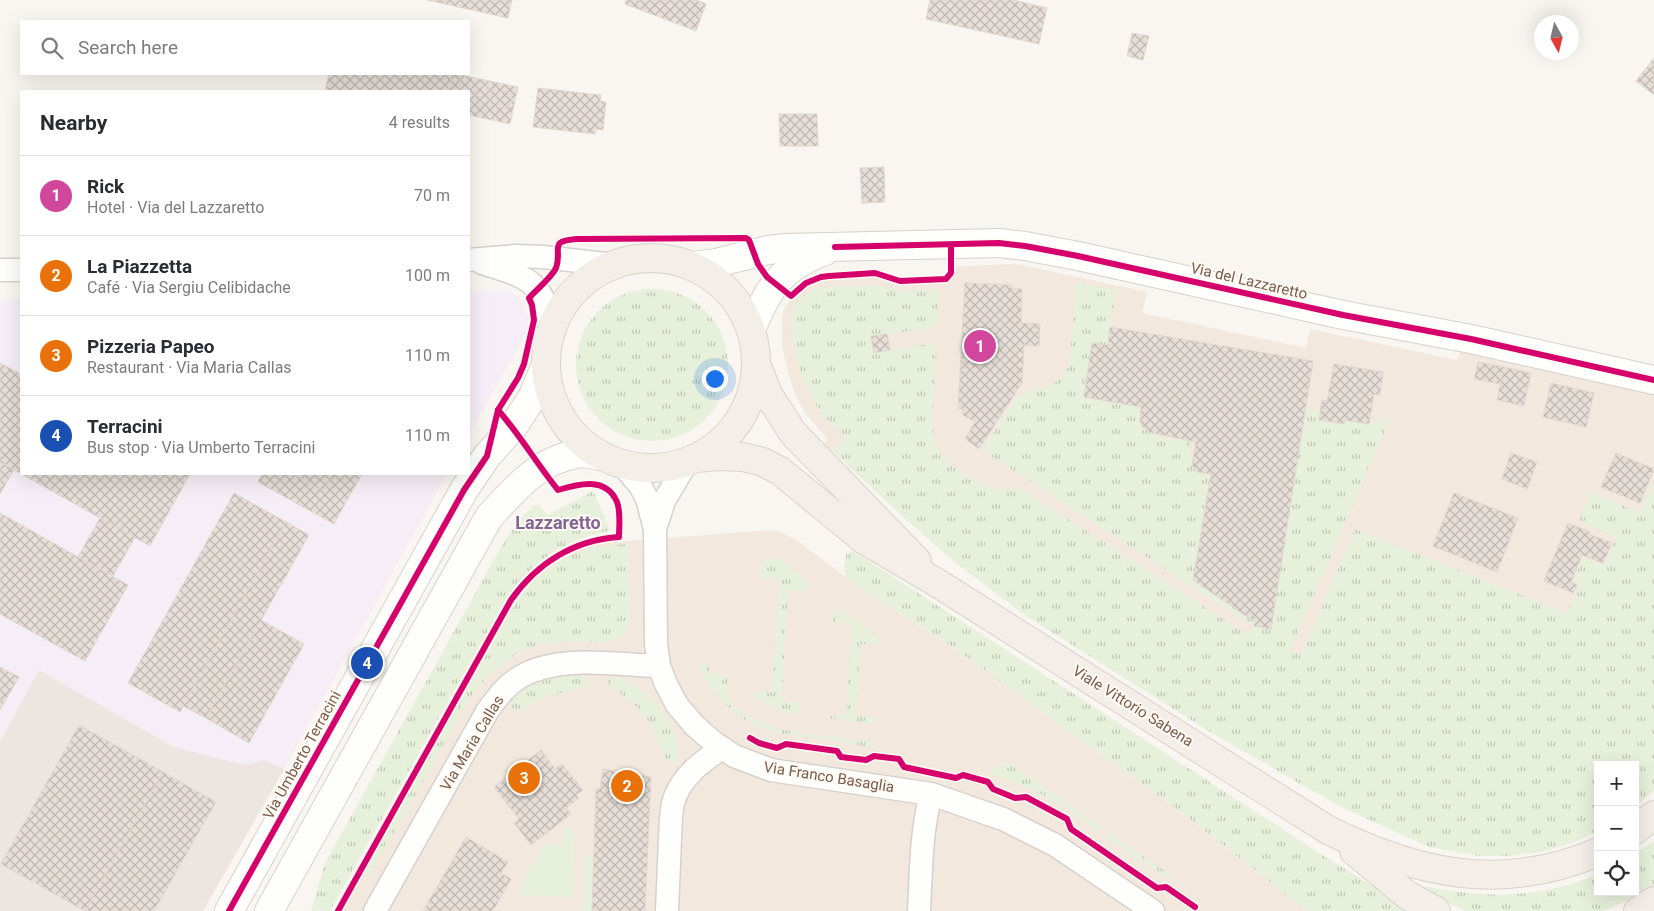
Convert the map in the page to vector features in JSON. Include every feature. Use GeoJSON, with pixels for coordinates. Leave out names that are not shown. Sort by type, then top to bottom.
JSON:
{"type":"FeatureCollection","features":[{"type":"Feature","properties":{"kind":"main road","name":"Via del Lazzaretto"},"geometry":{"type":"LineString","coordinates":[[693,266],[716,263],[768,250],[804,246],[999,243],[1032,247],[1105,261],[1654,380]]}},
{"type":"Feature","properties":{"kind":"main road","name":"Via del Lazzaretto"},"geometry":{"type":"LineString","coordinates":[[752,330],[766,298],[783,275],[804,260],[835,247]]}},
{"type":"Feature","properties":{"kind":"main road"},"geometry":{"type":"LineString","coordinates":[[269,911],[490,517],[518,484],[540,467],[577,454],[638,468],[671,466],[692,460],[714,447],[730,433],[742,416],[751,397],[756,366],[752,330],[742,310],[729,292],[712,277],[693,266],[674,260],[654,258],[634,259],[615,264],[598,272],[582,284],[558,314],[547,348],[546,365],[550,393],[562,419],[573,434],[587,447],[613,461]]}},
{"type":"Feature","properties":{"kind":"main road","name":"Via Umberto Terracini"},"geometry":{"type":"LineString","coordinates":[[229,911],[464,490],[487,456],[513,427],[527,405],[546,365]]}},
{"type":"Feature","properties":{"kind":"main road","name":"Viale Vittorio Sabena"},"geometry":{"type":"LineString","coordinates":[[756,366],[777,409],[801,442],[939,584]]}},
{"type":"Feature","properties":{"kind":"main road","name":"Viale Vittorio Sabena"},"geometry":{"type":"LineString","coordinates":[[692,460],[732,456],[762,462],[780,472],[863,539],[939,584],[1328,830],[1359,845],[1410,864],[1480,875],[1524,873],[1574,862],[1594,854]]}},
{"type":"Feature","properties":{"kind":"main road"},"geometry":{"type":"LineString","coordinates":[[1639,827],[1654,815]]}},
{"type":"Feature","properties":{"kind":"main road","name":"Viale Vittorio Sabena"},"geometry":{"type":"LineString","coordinates":[[1328,830],[1407,895],[1436,911]]}},
{"type":"Feature","properties":{"kind":"main road"},"geometry":{"type":"LineString","coordinates":[[1638,911],[1654,902]]}},
{"type":"Feature","properties":{"kind":"street"},"geometry":{"type":"LineString","coordinates":[[472,260],[516,256],[615,264]]}},
{"type":"Feature","properties":{"kind":"street"},"geometry":{"type":"LineString","coordinates":[[472,260],[521,275],[530,282],[543,298],[548,310],[551,332]]}},
{"type":"Feature","properties":{"kind":"street"},"geometry":{"type":"LineString","coordinates":[[0,270],[20,270]]}},
{"type":"Feature","properties":{"kind":"street","name":"Via Franco Basaglia"},"geometry":{"type":"LineString","coordinates":[[655,528],[664,501],[692,460]]}},
{"type":"Feature","properties":{"kind":"street","name":"Via Franco Basaglia"},"geometry":{"type":"LineString","coordinates":[[613,461],[641,486],[652,512],[655,528],[656,644],[659,666],[677,705],[694,725],[734,756],[770,770],[931,794],[1024,828],[1055,846],[1153,911]]}},
{"type":"Feature","properties":{"kind":"street","name":"Via Maria Callas"},"geometry":{"type":"LineString","coordinates":[[375,911],[488,710],[501,693],[519,678],[538,669],[554,665],[571,663],[659,666]]}},
{"type":"Feature","properties":{"kind":"street"},"geometry":{"type":"LineString","coordinates":[[667,911],[671,827],[675,797],[692,771],[703,760],[722,748]]}},
{"type":"Feature","properties":{"kind":"street"},"geometry":{"type":"LineString","coordinates":[[919,911],[922,846],[931,794]]}},
{"type":"Feature","properties":{"kind":"shaded area"},"geometry":{"type":"Polygon","coordinates":[[[1011,264],[1147,292],[1142,313],[1306,348],[1310,329],[1457,360],[1461,351],[1654,395],[1654,537],[1530,776],[847,439],[832,451],[824,444],[828,440],[806,414],[796,397],[782,346],[782,317],[785,307],[798,290],[813,279],[829,276],[875,273],[900,281],[940,279],[949,277],[952,267],[1011,264]]]}},
{"type":"Feature","properties":{"kind":"shaded area"},"geometry":{"type":"Polygon","coordinates":[[[470,292],[512,292],[522,301],[529,319],[526,333],[470,433],[470,292]]]}},
{"type":"Feature","properties":{"kind":"shaded area"},"geometry":{"type":"Polygon","coordinates":[[[20,301],[20,475],[446,475],[284,769],[264,760],[245,765],[174,747],[39,670],[0,741],[0,302],[20,301]]]}},
{"type":"Feature","properties":{"kind":"shaded area"},"geometry":{"type":"Polygon","coordinates":[[[769,530],[781,532],[798,541],[862,589],[954,648],[1185,815],[1307,911],[342,911],[515,603],[536,577],[580,549],[603,543],[769,530]]]}},
{"type":"Feature","properties":{"kind":"shaded area"},"geometry":{"type":"Polygon","coordinates":[[[39,670],[174,747],[245,765],[264,760],[284,769],[203,911],[0,911],[0,741],[39,670]]]}},
{"type":"Feature","properties":{"kind":"green space"},"geometry":{"type":"Polygon","coordinates":[[[1076,282],[1116,290],[1108,345],[1092,343],[1084,397],[1141,407],[1143,426],[1148,431],[1163,437],[1191,441],[1189,456],[1193,456],[1192,466],[1198,472],[1211,474],[1255,622],[1254,626],[1271,629],[1305,409],[1321,412],[1344,424],[1345,420],[1375,423],[1391,417],[1290,650],[1301,655],[1355,529],[1567,613],[1580,583],[1573,580],[1583,558],[1604,566],[1616,538],[1579,521],[1591,492],[1640,513],[1654,482],[1654,790],[1639,803],[1639,761],[1594,761],[1594,833],[1572,843],[1541,852],[1506,856],[1479,856],[1429,847],[1339,806],[1210,732],[1026,616],[952,560],[900,514],[832,451],[847,439],[820,412],[803,382],[790,329],[792,314],[796,304],[812,290],[831,287],[881,285],[899,292],[939,289],[938,321],[936,325],[929,328],[871,337],[874,353],[928,344],[932,344],[936,348],[933,428],[938,450],[943,458],[972,479],[992,488],[1020,488],[1248,635],[1253,626],[982,450],[1019,394],[1024,397],[1028,390],[1043,388],[1060,379],[1070,360],[1076,282]]]}},
{"type":"Feature","properties":{"kind":"green space"},"geometry":{"type":"Polygon","coordinates":[[[652,289],[681,295],[694,302],[705,312],[715,323],[722,336],[728,365],[722,394],[715,407],[705,418],[694,428],[681,435],[652,441],[623,435],[610,428],[599,418],[589,407],[582,394],[576,365],[582,336],[589,323],[599,312],[610,302],[623,295],[652,289]]]}},
{"type":"Feature","properties":{"kind":"green space"},"geometry":{"type":"Polygon","coordinates":[[[593,491],[610,529],[564,546],[538,563],[517,584],[507,597],[330,911],[311,911],[325,863],[506,538],[534,505],[539,505],[548,515],[593,491]]]}},
{"type":"Feature","properties":{"kind":"green space"},"geometry":{"type":"Polygon","coordinates":[[[628,544],[630,618],[624,634],[614,641],[608,642],[569,641],[532,647],[504,662],[473,693],[370,875],[365,872],[504,622],[520,597],[538,577],[569,556],[603,546],[628,544]]]}},
{"type":"Feature","properties":{"kind":"green space"},"geometry":{"type":"Polygon","coordinates":[[[853,551],[1327,858],[1414,911],[1307,911],[1185,815],[954,648],[846,578],[844,568],[846,554],[853,551]]]}},
{"type":"Feature","properties":{"kind":"green space"},"geometry":{"type":"Polygon","coordinates":[[[771,558],[782,560],[808,583],[808,590],[788,590],[782,701],[801,703],[800,714],[768,705],[761,702],[753,694],[754,691],[772,692],[779,579],[759,578],[761,565],[771,558]]]}},
{"type":"Feature","properties":{"kind":"green space"},"geometry":{"type":"Polygon","coordinates":[[[842,610],[878,637],[880,644],[860,644],[856,716],[876,717],[876,721],[872,724],[829,718],[827,716],[846,715],[852,624],[832,622],[834,613],[842,610]]]}},
{"type":"Feature","properties":{"kind":"green space"},"geometry":{"type":"Polygon","coordinates":[[[709,664],[709,673],[728,675],[730,699],[740,710],[756,720],[789,731],[873,742],[875,743],[875,748],[779,733],[756,726],[733,711],[720,698],[702,676],[698,665],[709,664]]]}},
{"type":"Feature","properties":{"kind":"green space"},"geometry":{"type":"Polygon","coordinates":[[[562,676],[587,676],[588,683],[583,688],[548,696],[519,711],[509,706],[518,694],[531,685],[562,676]]]}},
{"type":"Feature","properties":{"kind":"green space"},"geometry":{"type":"Polygon","coordinates":[[[609,677],[622,679],[635,686],[659,708],[669,722],[675,736],[678,750],[676,763],[667,760],[646,717],[629,700],[610,686],[608,683],[609,677]]]}},
{"type":"Feature","properties":{"kind":"green space"},"geometry":{"type":"Polygon","coordinates":[[[1009,763],[1100,826],[1099,830],[1096,831],[1070,810],[1034,790],[990,774],[996,766],[1009,763]]]}},
{"type":"Feature","properties":{"kind":"green space"},"geometry":{"type":"Polygon","coordinates":[[[567,828],[575,833],[572,897],[515,895],[544,844],[562,844],[564,829],[567,828]]]}},
{"type":"Feature","properties":{"kind":"green space"},"geometry":{"type":"Polygon","coordinates":[[[1107,832],[1171,875],[1171,881],[1106,837],[1107,832]]]}},
{"type":"Feature","properties":{"kind":"green space"},"geometry":{"type":"Polygon","coordinates":[[[1654,841],[1654,885],[1639,894],[1639,851],[1654,841]]]}},
{"type":"Feature","properties":{"kind":"green space"},"geometry":{"type":"Polygon","coordinates":[[[585,857],[594,857],[592,911],[582,911],[585,857]]]}},
{"type":"Feature","properties":{"kind":"green space"},"geometry":{"type":"Polygon","coordinates":[[[1594,875],[1594,896],[1637,896],[1604,911],[1466,911],[1438,899],[1422,889],[1425,886],[1491,895],[1513,894],[1555,888],[1594,875]]]}},
{"type":"Feature","properties":{"kind":"building"},"geometry":{"type":"Polygon","coordinates":[[[427,0],[512,0],[508,18],[427,0]]]}},
{"type":"Feature","properties":{"kind":"building"},"geometry":{"type":"Polygon","coordinates":[[[626,0],[696,0],[706,4],[696,31],[625,4],[626,0]]]}},
{"type":"Feature","properties":{"kind":"building"},"geometry":{"type":"Polygon","coordinates":[[[930,0],[1013,0],[1047,8],[1039,44],[926,19],[930,0]]]}},
{"type":"Feature","properties":{"kind":"building"},"geometry":{"type":"Polygon","coordinates":[[[1132,33],[1149,36],[1143,60],[1127,56],[1132,33]]]}},
{"type":"Feature","properties":{"kind":"building"},"geometry":{"type":"Polygon","coordinates":[[[1654,58],[1654,95],[1636,81],[1654,58]]]}},
{"type":"Feature","properties":{"kind":"building"},"geometry":{"type":"Polygon","coordinates":[[[329,75],[452,75],[448,90],[325,90],[329,75]]]}},
{"type":"Feature","properties":{"kind":"building"},"geometry":{"type":"Polygon","coordinates":[[[452,75],[462,75],[458,90],[448,90],[452,75]]]}},
{"type":"Feature","properties":{"kind":"building"},"geometry":{"type":"Polygon","coordinates":[[[461,75],[518,87],[510,124],[470,115],[470,90],[458,90],[461,75]]]}},
{"type":"Feature","properties":{"kind":"building"},"geometry":{"type":"Polygon","coordinates":[[[483,86],[489,88],[491,94],[489,100],[483,102],[477,100],[475,94],[477,88],[483,86]]]}},
{"type":"Feature","properties":{"kind":"building"},"geometry":{"type":"Polygon","coordinates":[[[538,88],[601,95],[600,101],[606,102],[603,130],[596,129],[595,134],[533,127],[538,88]]]}},
{"type":"Feature","properties":{"kind":"building"},"geometry":{"type":"Polygon","coordinates":[[[504,91],[510,93],[512,99],[510,105],[504,107],[498,105],[496,99],[498,93],[504,91]]]}},
{"type":"Feature","properties":{"kind":"building"},"geometry":{"type":"Polygon","coordinates":[[[779,114],[817,114],[818,146],[780,146],[779,114]]]}},
{"type":"Feature","properties":{"kind":"building"},"geometry":{"type":"Polygon","coordinates":[[[884,167],[885,202],[862,203],[860,168],[884,167]]]}},
{"type":"Feature","properties":{"kind":"building"},"geometry":{"type":"Polygon","coordinates":[[[965,283],[1012,285],[1012,289],[1022,289],[1021,323],[1040,324],[1039,346],[1024,345],[1022,383],[979,449],[965,439],[975,422],[963,415],[963,409],[958,409],[965,283]]]}},
{"type":"Feature","properties":{"kind":"building"},"geometry":{"type":"Polygon","coordinates":[[[1110,327],[1313,361],[1271,629],[1254,626],[1255,622],[1193,580],[1211,474],[1197,472],[1192,466],[1196,442],[1149,432],[1142,426],[1140,421],[1141,407],[1084,397],[1092,343],[1108,345],[1110,327]]]}},
{"type":"Feature","properties":{"kind":"building"},"geometry":{"type":"Polygon","coordinates":[[[887,334],[890,350],[874,353],[871,336],[887,334]]]}},
{"type":"Feature","properties":{"kind":"building"},"geometry":{"type":"Polygon","coordinates":[[[1478,362],[1504,367],[1500,384],[1474,379],[1478,362]]]}},
{"type":"Feature","properties":{"kind":"building"},"geometry":{"type":"Polygon","coordinates":[[[0,363],[20,373],[20,473],[0,462],[0,363]]]}},
{"type":"Feature","properties":{"kind":"building"},"geometry":{"type":"Polygon","coordinates":[[[1334,364],[1383,372],[1380,395],[1374,394],[1369,424],[1345,420],[1344,424],[1319,420],[1322,400],[1327,401],[1334,364]]]}},
{"type":"Feature","properties":{"kind":"building"},"geometry":{"type":"Polygon","coordinates":[[[1504,367],[1531,373],[1524,406],[1497,400],[1504,367]]]}},
{"type":"Feature","properties":{"kind":"building"},"geometry":{"type":"Polygon","coordinates":[[[1551,383],[1594,393],[1586,427],[1543,417],[1551,383]]]}},
{"type":"Feature","properties":{"kind":"building"},"geometry":{"type":"Polygon","coordinates":[[[1511,453],[1537,462],[1527,489],[1502,479],[1511,453]]]}},
{"type":"Feature","properties":{"kind":"building"},"geometry":{"type":"Polygon","coordinates":[[[1616,453],[1654,469],[1640,503],[1601,487],[1616,453]]]}},
{"type":"Feature","properties":{"kind":"building"},"geometry":{"type":"Polygon","coordinates":[[[0,462],[14,470],[0,494],[0,462]]]}},
{"type":"Feature","properties":{"kind":"building"},"geometry":{"type":"Polygon","coordinates":[[[23,475],[189,475],[150,546],[23,475]]]}},
{"type":"Feature","properties":{"kind":"building"},"geometry":{"type":"Polygon","coordinates":[[[262,475],[295,475],[323,491],[332,475],[361,475],[334,524],[258,482],[262,475]]]}},
{"type":"Feature","properties":{"kind":"building"},"geometry":{"type":"Polygon","coordinates":[[[295,475],[332,475],[323,491],[295,475]]]}},
{"type":"Feature","properties":{"kind":"building"},"geometry":{"type":"Polygon","coordinates":[[[234,493],[286,522],[180,712],[128,683],[234,493]]]}},
{"type":"Feature","properties":{"kind":"building"},"geometry":{"type":"Polygon","coordinates":[[[1454,493],[1518,518],[1497,572],[1433,546],[1454,493]]]}},
{"type":"Feature","properties":{"kind":"building"},"geometry":{"type":"Polygon","coordinates":[[[0,513],[128,585],[85,661],[0,614],[0,513]]]}},
{"type":"Feature","properties":{"kind":"building"},"geometry":{"type":"Polygon","coordinates":[[[100,518],[135,537],[113,576],[78,557],[100,518]]]}},
{"type":"Feature","properties":{"kind":"building"},"geometry":{"type":"Polygon","coordinates":[[[286,522],[309,535],[206,718],[183,706],[286,522]]]}},
{"type":"Feature","properties":{"kind":"building"},"geometry":{"type":"Polygon","coordinates":[[[1568,523],[1612,543],[1603,563],[1582,555],[1571,582],[1577,585],[1573,593],[1544,581],[1568,523]]]}},
{"type":"Feature","properties":{"kind":"building"},"geometry":{"type":"Polygon","coordinates":[[[261,620],[304,644],[249,743],[206,718],[261,620]]]}},
{"type":"Feature","properties":{"kind":"building"},"geometry":{"type":"Polygon","coordinates":[[[0,667],[19,677],[0,710],[0,667]]]}},
{"type":"Feature","properties":{"kind":"building"},"geometry":{"type":"Polygon","coordinates":[[[79,725],[163,772],[85,911],[1,864],[79,725]]]}},
{"type":"Feature","properties":{"kind":"building"},"geometry":{"type":"Polygon","coordinates":[[[541,750],[555,769],[562,764],[583,790],[576,795],[579,798],[566,808],[571,814],[531,845],[514,823],[519,819],[494,787],[541,750]]]}},
{"type":"Feature","properties":{"kind":"building"},"geometry":{"type":"Polygon","coordinates":[[[603,769],[651,777],[645,911],[592,911],[596,789],[600,789],[603,769]]]}},
{"type":"Feature","properties":{"kind":"building"},"geometry":{"type":"Polygon","coordinates":[[[163,772],[216,802],[154,911],[85,911],[163,772]]]}},
{"type":"Feature","properties":{"kind":"building"},"geometry":{"type":"Polygon","coordinates":[[[466,837],[508,862],[501,873],[511,879],[493,911],[423,911],[466,837]]]}},
{"type":"Feature","properties":{"kind":"cycle path"},"geometry":{"type":"LineString","coordinates":[[229,911],[464,490],[487,456],[498,410],[518,378],[524,364],[534,320],[529,298],[554,272],[558,261],[559,244],[577,239],[746,238],[749,240],[758,264],[767,277],[791,296],[806,283],[829,276],[875,273],[900,281],[946,279],[951,273],[951,245]]}},
{"type":"Feature","properties":{"kind":"cycle path"},"geometry":{"type":"LineString","coordinates":[[835,247],[999,243],[1025,246],[1343,315],[1471,339],[1654,380]]}},
{"type":"Feature","properties":{"kind":"cycle path"},"geometry":{"type":"LineString","coordinates":[[338,911],[511,600],[533,575],[558,556],[572,548],[587,543],[619,537],[619,510],[612,494],[606,488],[591,484],[558,490],[498,410]]}},
{"type":"Feature","properties":{"kind":"cycle path"},"geometry":{"type":"LineString","coordinates":[[750,738],[759,743],[777,748],[786,744],[837,751],[841,757],[866,760],[874,756],[899,759],[904,767],[956,778],[963,775],[988,782],[993,789],[1015,798],[1026,797],[1067,819],[1071,829],[1157,888],[1166,887],[1195,907]]}},
{"type":"Feature","properties":{"kind":"place","name":"Rick"},"geometry":{"type":"Point","coordinates":[980,346]}},
{"type":"Feature","properties":{"kind":"place","name":"Terracini"},"geometry":{"type":"Point","coordinates":[367,663]}},
{"type":"Feature","properties":{"kind":"place","name":"Pizzeria Papeo"},"geometry":{"type":"Point","coordinates":[524,778]}},
{"type":"Feature","properties":{"kind":"place","name":"La Piazzetta"},"geometry":{"type":"Point","coordinates":[627,786]}},
{"type":"Feature","properties":{"kind":"district","name":"Lazzaretto"},"geometry":{"type":"Point","coordinates":[558,522]}}]}
